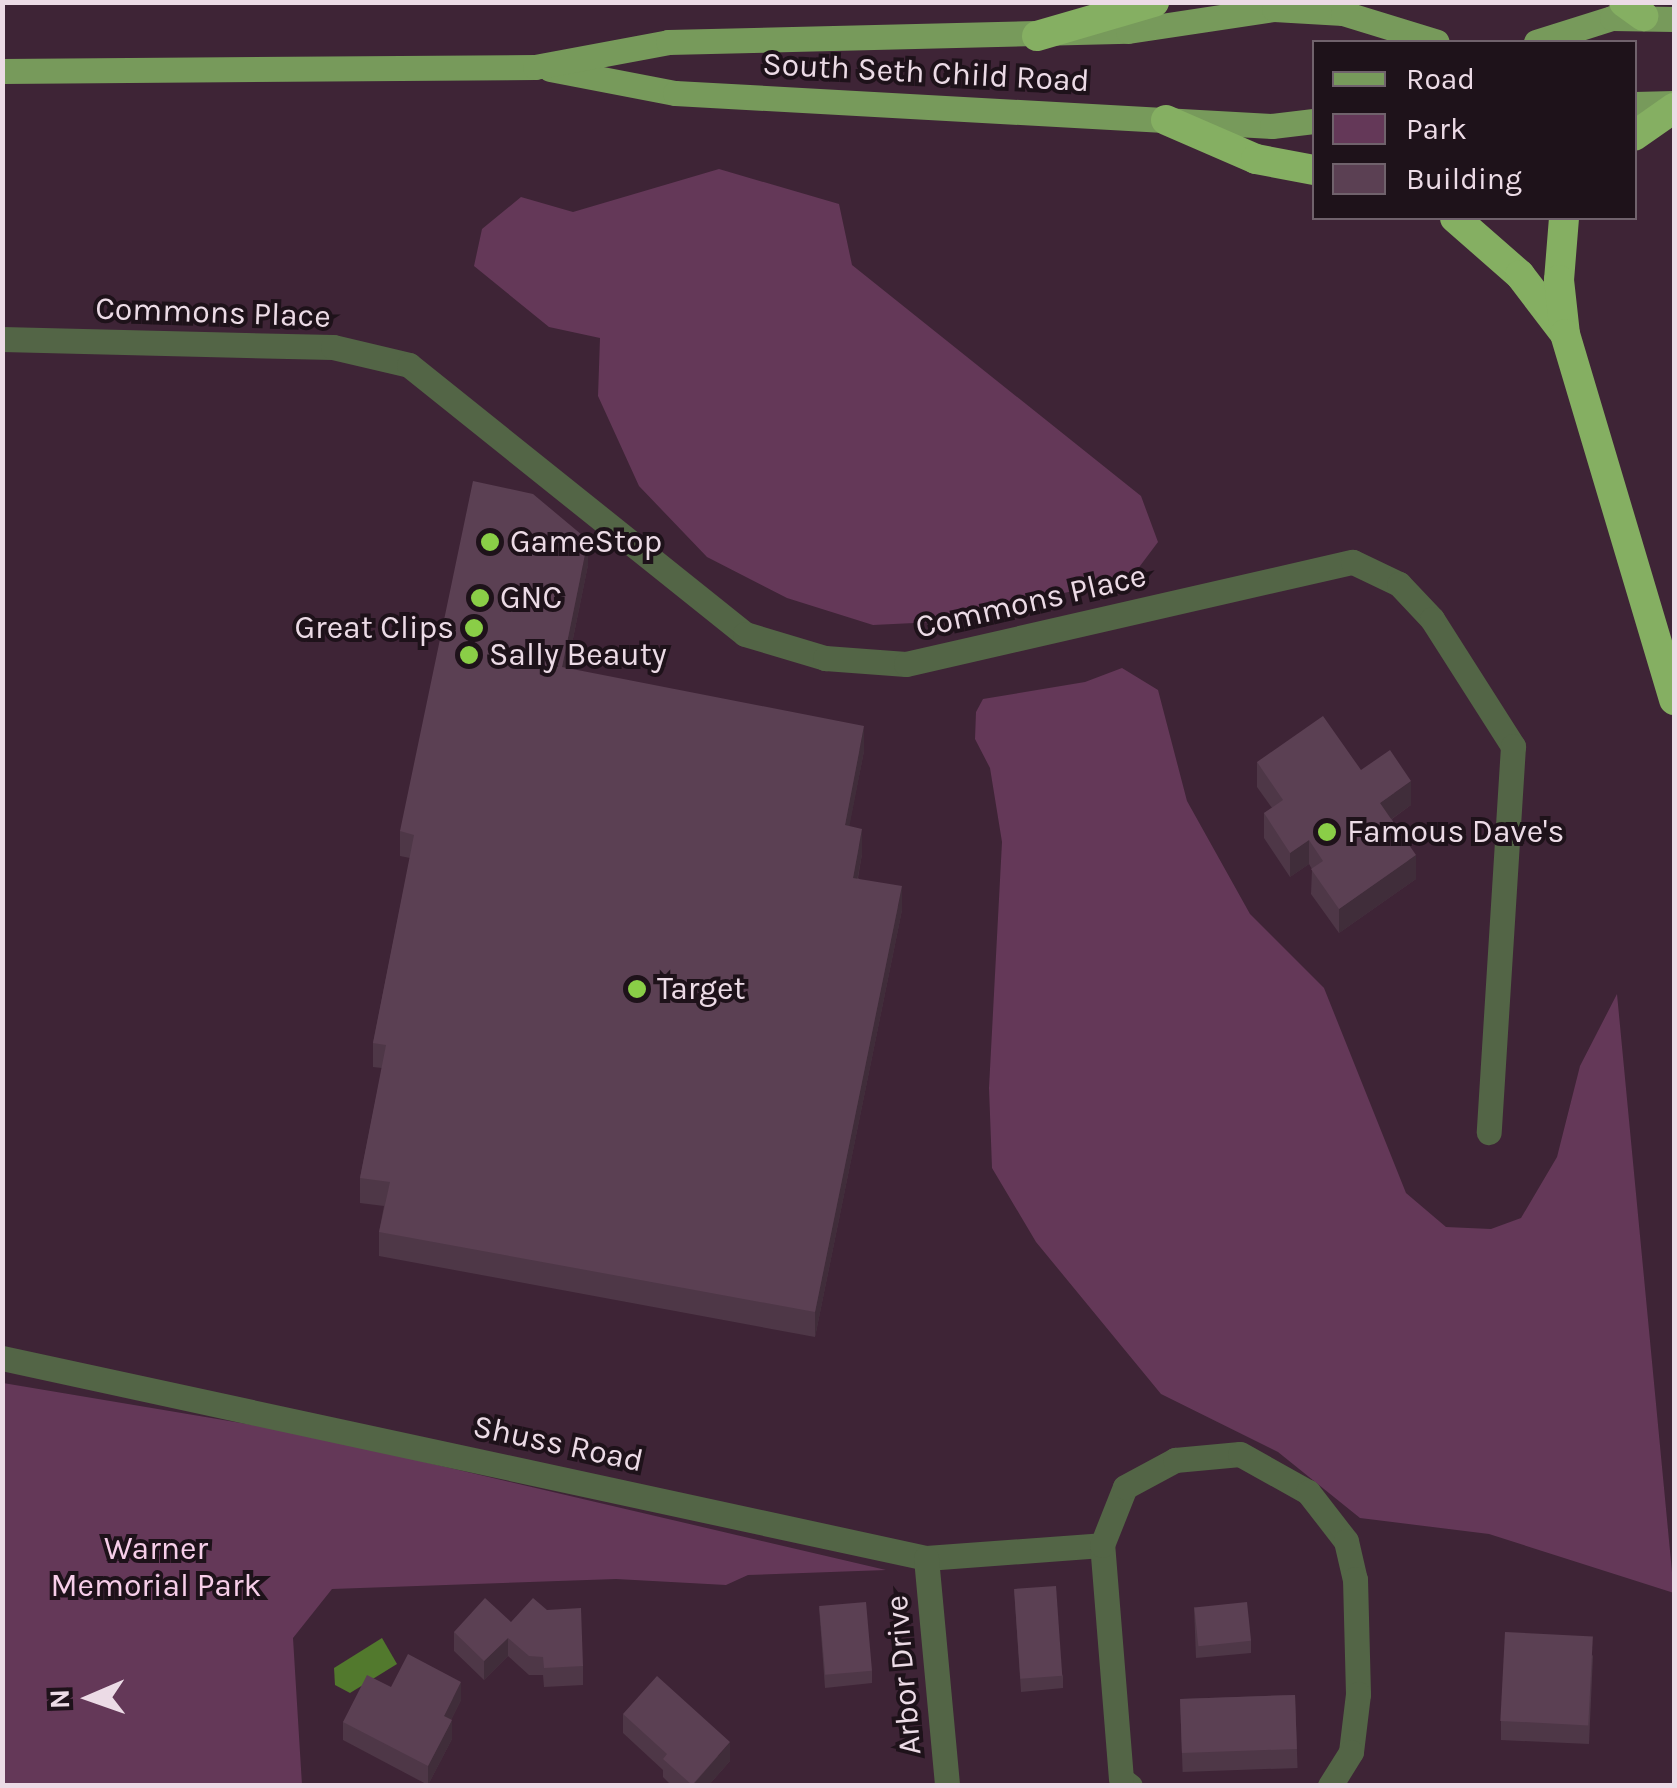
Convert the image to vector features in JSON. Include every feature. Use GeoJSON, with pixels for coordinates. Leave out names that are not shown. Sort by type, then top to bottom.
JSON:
{"type":"FeatureCollection","features":[{"type":"Feature","properties":{"kind":"highway"},"geometry":{"type":"LineString","coordinates":[[1036,36],[1154,2]]}},
{"type":"Feature","properties":{"kind":"highway"},"geometry":{"type":"LineString","coordinates":[[1637,134],[1674,106]]}},
{"type":"Feature","properties":{"kind":"highway"},"geometry":{"type":"LineString","coordinates":[[1166,120],[1256,159],[1312,170]]}},
{"type":"Feature","properties":{"kind":"highway"},"geometry":{"type":"LineString","coordinates":[[1457,220],[1520,274],[1566,334]]}},
{"type":"Feature","properties":{"kind":"highway"},"geometry":{"type":"LineString","coordinates":[[1564,220],[1558,280],[1566,334],[1674,700]]}},
{"type":"Feature","properties":{"kind":"main road","name":"South Seth Child Road"},"geometry":{"type":"LineString","coordinates":[[2,70],[535,67],[668,42],[762,36],[1036,36],[1308,9],[1429,40]]}},
{"type":"Feature","properties":{"kind":"main road"},"geometry":{"type":"LineString","coordinates":[[1542,40],[1634,9],[1674,19]]}},
{"type":"Feature","properties":{"kind":"main road","name":"South Seth Child Road"},"geometry":{"type":"LineString","coordinates":[[535,67],[674,94],[1272,126],[1312,122]]}},
{"type":"Feature","properties":{"kind":"main road"},"geometry":{"type":"LineString","coordinates":[[1637,104],[1674,106]]}},
{"type":"Feature","properties":{"kind":"street","name":"Commons Place"},"geometry":{"type":"LineString","coordinates":[[2,339],[333,347],[409,366],[744,634],[825,658],[906,664],[1353,562],[1399,584],[1432,619],[1514,746],[1490,1132]]}},
{"type":"Feature","properties":{"kind":"street","name":"Shuss Road"},"geometry":{"type":"LineString","coordinates":[[2,1358],[926,1558],[1102,1544]]}},
{"type":"Feature","properties":{"kind":"street"},"geometry":{"type":"LineString","coordinates":[[1130,1786],[1121,1779],[1102,1544],[1125,1487],[1176,1460],[1240,1454],[1308,1492],[1346,1541],[1354,1579],[1352,1752],[1330,1786]]}},
{"type":"Feature","properties":{"kind":"street","name":"Arbor Drive"},"geometry":{"type":"LineString","coordinates":[[926,1558],[948,1786]]}},
{"type":"Feature","properties":{"kind":"green space"},"geometry":{"type":"Polygon","coordinates":[[[719,169],[839,204],[852,265],[1141,496],[1158,542],[1131,578],[935,622],[873,625],[787,598],[707,557],[639,486],[598,396],[600,338],[549,327],[474,266],[482,229],[521,197],[573,212],[719,169]]]}},
{"type":"Feature","properties":{"kind":"green space"},"geometry":{"type":"Polygon","coordinates":[[[1122,668],[1158,690],[1187,801],[1250,914],[1324,988],[1406,1193],[1446,1227],[1491,1229],[1521,1218],[1557,1157],[1580,1066],[1617,994],[1674,1593],[1489,1534],[1360,1518],[1278,1452],[1161,1394],[1036,1242],[992,1168],[989,1088],[1002,842],[990,768],[975,739],[976,712],[983,699],[1085,682],[1122,668]]]}},
{"type":"Feature","properties":{"kind":"green space","name":"Warner Memorial Park"},"geometry":{"type":"Polygon","coordinates":[[[3,1383],[301,1433],[886,1570],[748,1575],[726,1585],[616,1579],[332,1589],[293,1638],[302,1785],[3,1785],[3,1383]]]}},
{"type":"Feature","properties":{"kind":"shaded area"},"geometry":{"type":"Polygon","coordinates":[[[382,1638],[397,1664],[350,1693],[335,1685],[334,1668],[382,1638]]]}},
{"type":"Feature","properties":{"kind":"building","name":"Target"},"geometry":{"type":"Polygon","coordinates":[[[473,481],[533,494],[588,540],[562,667],[864,726],[845,825],[862,829],[853,878],[902,886],[815,1312],[379,1232],[390,1182],[360,1178],[386,1045],[373,1043],[414,835],[400,831],[473,481]]]}},
{"type":"Feature","properties":{"kind":"building","name":"Famous Dave's"},"geometry":{"type":"Polygon","coordinates":[[[1323,716],[1361,770],[1390,750],[1411,781],[1380,803],[1416,855],[1339,909],[1311,869],[1323,861],[1309,840],[1290,853],[1264,813],[1283,800],[1257,762],[1323,716]]]}},
{"type":"Feature","properties":{"kind":"building"},"geometry":{"type":"Polygon","coordinates":[[[1056,1586],[1062,1676],[1020,1679],[1014,1589],[1056,1586]]]}},
{"type":"Feature","properties":{"kind":"building"},"geometry":{"type":"Polygon","coordinates":[[[485,1598],[511,1622],[533,1598],[547,1610],[581,1608],[583,1666],[544,1668],[543,1657],[529,1656],[508,1638],[484,1661],[454,1632],[485,1598]]]}},
{"type":"Feature","properties":{"kind":"building"},"geometry":{"type":"Polygon","coordinates":[[[866,1602],[872,1671],[825,1675],[819,1606],[866,1602]]]}},
{"type":"Feature","properties":{"kind":"building"},"geometry":{"type":"Polygon","coordinates":[[[1247,1602],[1251,1641],[1198,1646],[1194,1608],[1247,1602]]]}},
{"type":"Feature","properties":{"kind":"building"},"geometry":{"type":"Polygon","coordinates":[[[1505,1632],[1593,1637],[1588,1725],[1500,1721],[1505,1632]]]}},
{"type":"Feature","properties":{"kind":"building"},"geometry":{"type":"Polygon","coordinates":[[[408,1654],[461,1682],[444,1716],[452,1720],[428,1766],[343,1722],[367,1675],[391,1687],[408,1654]]]}},
{"type":"Feature","properties":{"kind":"building"},"geometry":{"type":"Polygon","coordinates":[[[657,1676],[730,1742],[692,1785],[663,1759],[667,1754],[623,1714],[657,1676]]]}},
{"type":"Feature","properties":{"kind":"building"},"geometry":{"type":"Polygon","coordinates":[[[1295,1695],[1297,1749],[1182,1753],[1180,1699],[1295,1695]]]}},
{"type":"Feature","properties":{"kind":"place","name":"GameStop"},"geometry":{"type":"Point","coordinates":[490,542]}},
{"type":"Feature","properties":{"kind":"place","name":"GNC"},"geometry":{"type":"Point","coordinates":[480,598]}},
{"type":"Feature","properties":{"kind":"place","name":"Great Clips"},"geometry":{"type":"Point","coordinates":[474,628]}},
{"type":"Feature","properties":{"kind":"place","name":"Sally Beauty"},"geometry":{"type":"Point","coordinates":[469,655]}},
{"type":"Feature","properties":{"kind":"place","name":"Famous Dave's"},"geometry":{"type":"Point","coordinates":[1327,832]}},
{"type":"Feature","properties":{"kind":"place","name":"Target"},"geometry":{"type":"Point","coordinates":[637,989]}}]}
